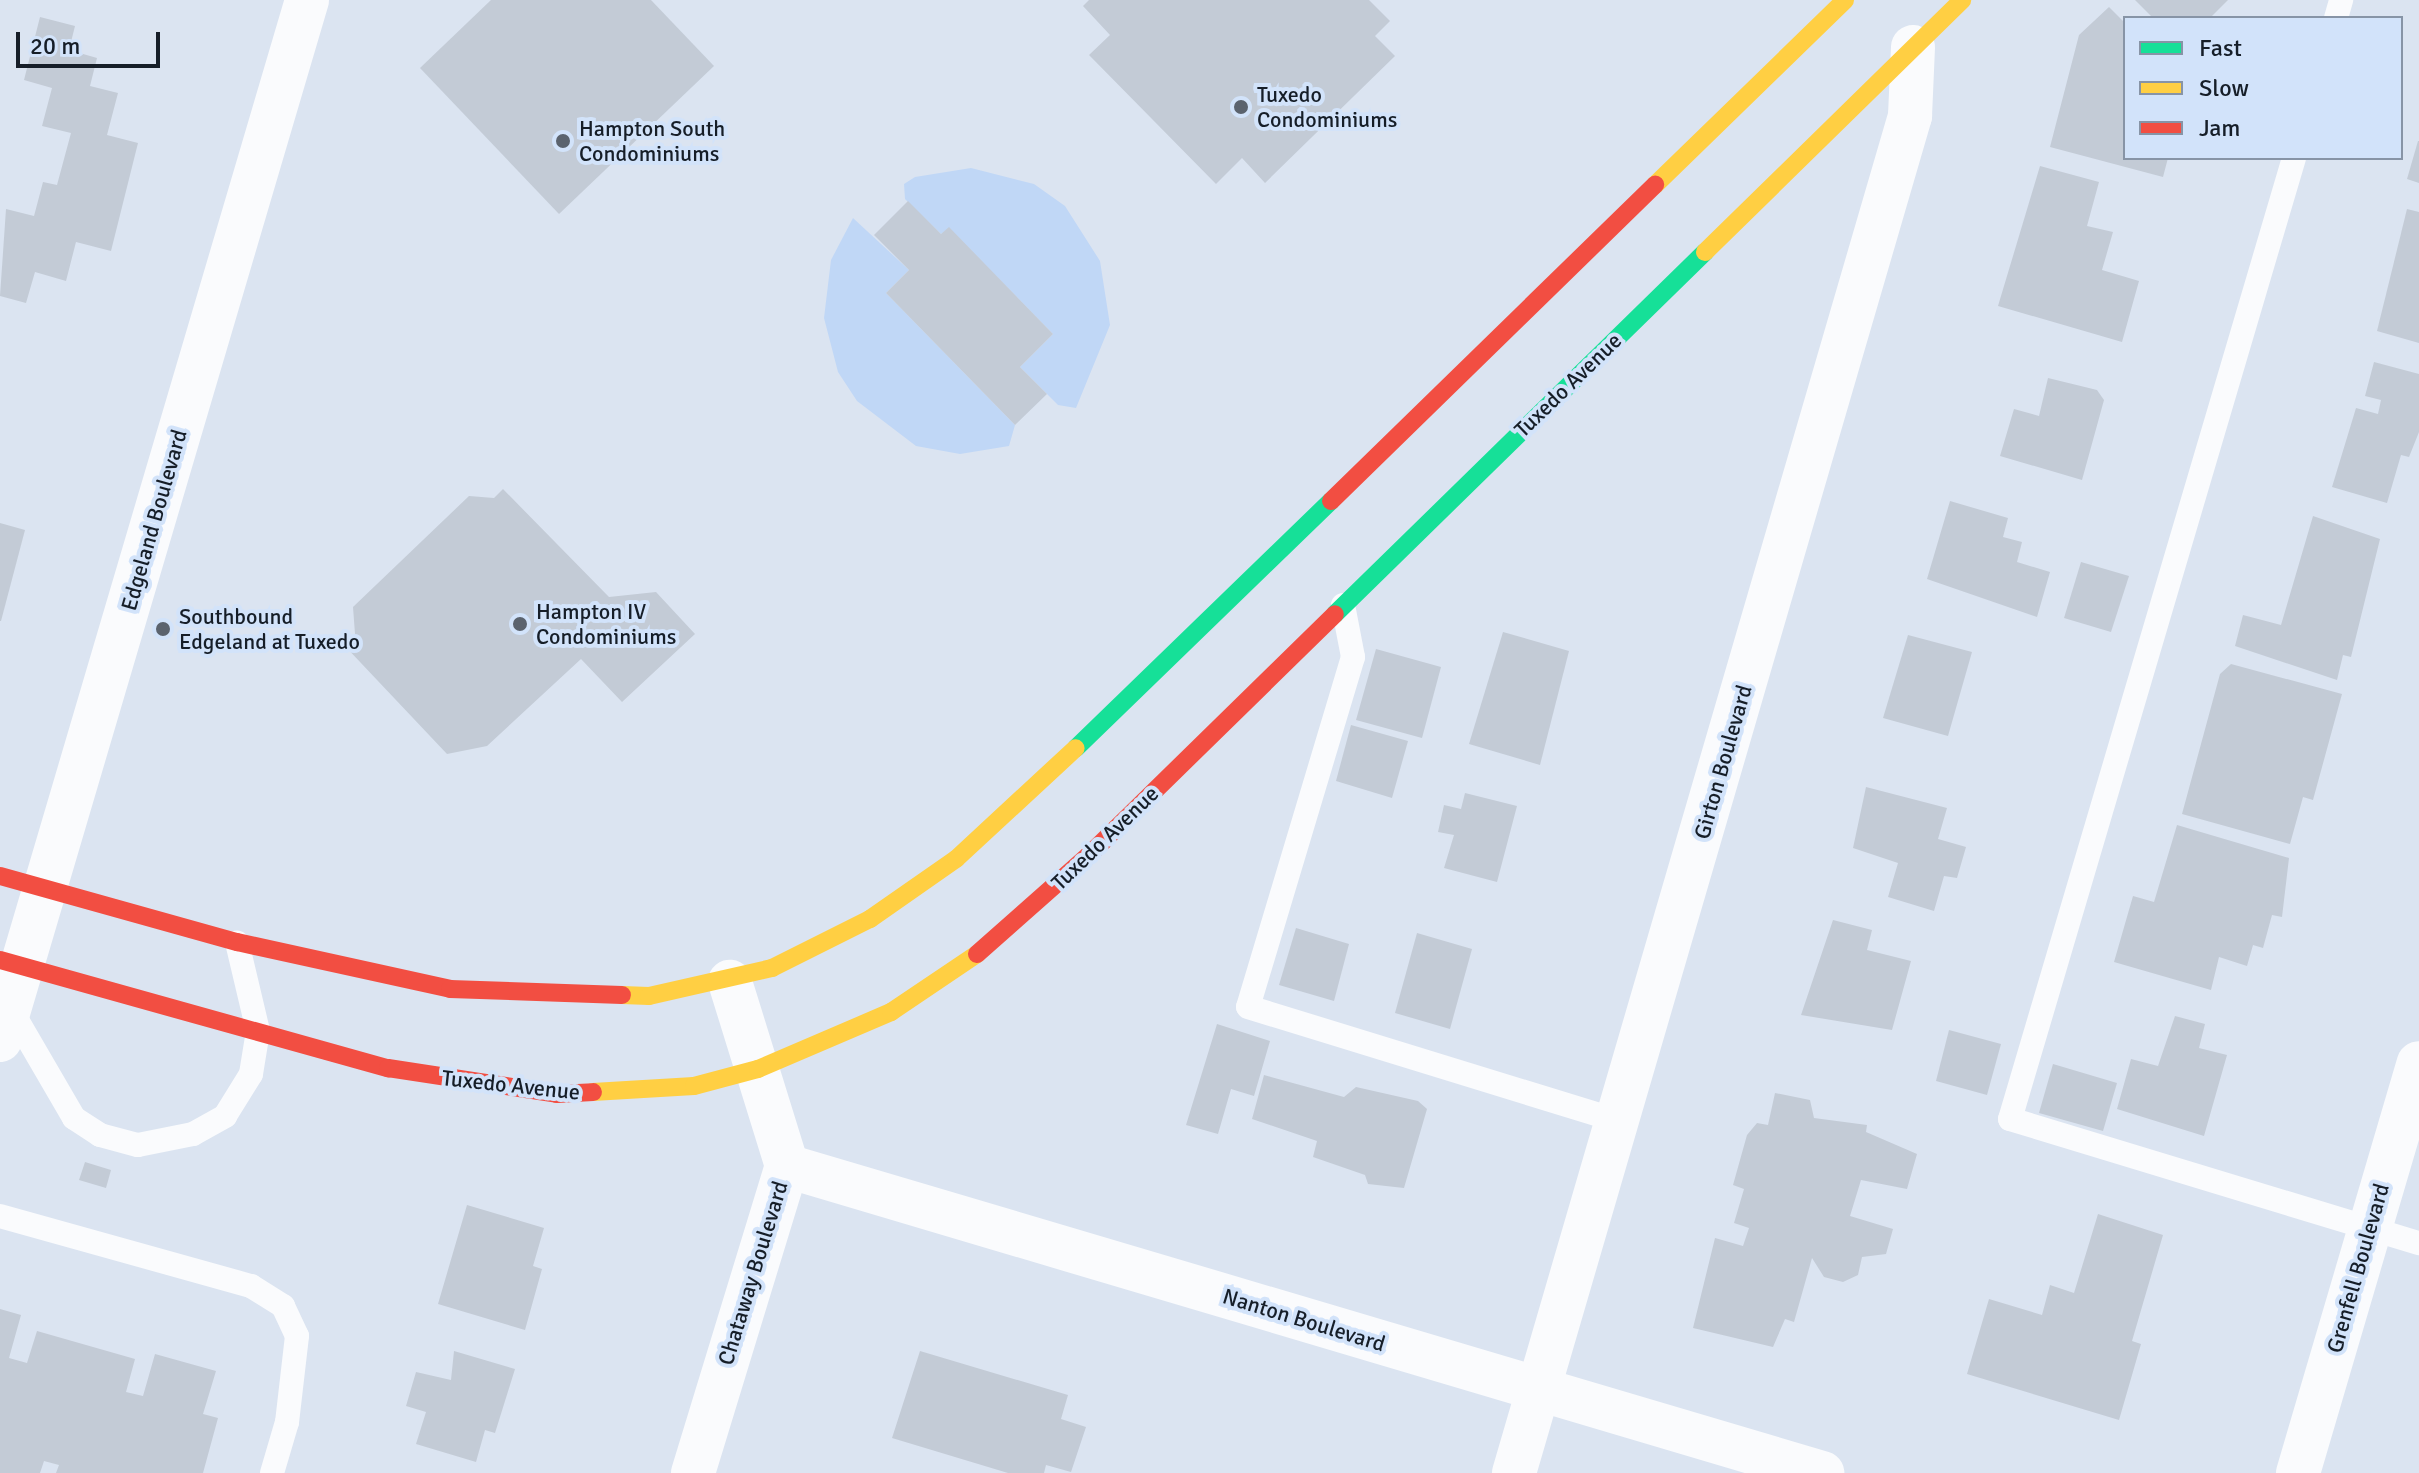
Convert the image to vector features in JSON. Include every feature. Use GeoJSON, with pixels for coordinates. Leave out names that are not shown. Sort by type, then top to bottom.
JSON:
{"type":"FeatureCollection","features":[{"type":"Feature","properties":{"kind":"main road"},"geometry":{"type":"LineString","coordinates":[[0,876],[237,942],[450,989],[518,997],[649,996],[730,982],[870,919],[956,859],[1845,0]]}},
{"type":"Feature","properties":{"kind":"main road","name":"Tuxedo Avenue"},"geometry":{"type":"LineString","coordinates":[[12,963],[388,1068],[557,1094],[629,1095],[758,1069],[891,1012],[988,946],[1343,605],[1962,0]]}},
{"type":"Feature","properties":{"kind":"street","name":"Edgeland Boulevard"},"geometry":{"type":"LineString","coordinates":[[5,1024],[12,963],[46,889],[307,0]]}},
{"type":"Feature","properties":{"kind":"street","name":"Girton Boulevard"},"geometry":{"type":"LineString","coordinates":[[1514,1473],[1910,116],[1913,47]]}},
{"type":"Feature","properties":{"kind":"street","name":"Chataway Boulevard"},"geometry":{"type":"LineString","coordinates":[[702,1471],[787,1166],[730,982]]}},
{"type":"Feature","properties":{"kind":"street","name":"Grenfell Boulevard"},"geometry":{"type":"LineString","coordinates":[[2298,1473],[2419,1063]]}},
{"type":"Feature","properties":{"kind":"street","name":"Nanton Boulevard"},"geometry":{"type":"LineString","coordinates":[[787,1166],[1822,1473]]}},
{"type":"Feature","properties":{"kind":"lane"},"geometry":{"type":"LineString","coordinates":[[2293,160],[2010,1119],[2419,1243]]}},
{"type":"Feature","properties":{"kind":"lane"},"geometry":{"type":"LineString","coordinates":[[1343,605],[1353,657],[1248,1007],[1619,1121]]}},
{"type":"Feature","properties":{"kind":"lane"},"geometry":{"type":"LineString","coordinates":[[5,1024],[74,1118],[100,1135],[138,1145],[193,1134],[225,1116],[251,1074],[258,1031],[237,942]]}},
{"type":"Feature","properties":{"kind":"lane"},"geometry":{"type":"LineString","coordinates":[[0,1216],[251,1286],[283,1306],[297,1336],[287,1422],[272,1473]]}},
{"type":"Feature","properties":{"kind":"shaded area"},"geometry":{"type":"Polygon","coordinates":[[[971,168],[1034,184],[1065,206],[1100,261],[1110,325],[1076,408],[1058,405],[1020,367],[1053,334],[949,228],[941,234],[905,199],[904,184],[915,177],[971,168]]]}},
{"type":"Feature","properties":{"kind":"shaded area"},"geometry":{"type":"Polygon","coordinates":[[[853,218],[909,270],[886,293],[1015,425],[1009,446],[960,454],[916,446],[857,401],[838,372],[824,318],[831,260],[853,218]]]}},
{"type":"Feature","properties":{"kind":"building","name":"Hampton South Condominiums"},"geometry":{"type":"Polygon","coordinates":[[[491,0],[651,0],[714,66],[559,214],[420,68],[491,0]]]}},
{"type":"Feature","properties":{"kind":"building","name":"Tuxedo Condominiums"},"geometry":{"type":"Polygon","coordinates":[[[1089,0],[1369,0],[1390,21],[1375,36],[1395,56],[1265,183],[1242,158],[1216,184],[1089,55],[1110,35],[1083,6],[1089,0]]]}},
{"type":"Feature","properties":{"kind":"building"},"geometry":{"type":"Polygon","coordinates":[[[2135,0],[2228,0],[2212,16],[2151,16],[2135,0]]]}},
{"type":"Feature","properties":{"kind":"building"},"geometry":{"type":"Polygon","coordinates":[[[2109,7],[2123,21],[2123,160],[2167,160],[2163,177],[2050,147],[2079,35],[2109,7]]]}},
{"type":"Feature","properties":{"kind":"building"},"geometry":{"type":"Polygon","coordinates":[[[40,17],[75,26],[69,50],[97,58],[90,86],[118,93],[107,135],[138,143],[111,251],[76,242],[66,281],[35,272],[26,303],[0,296],[6,209],[34,216],[43,182],[57,185],[71,133],[42,126],[52,88],[24,80],[40,17]]]}},
{"type":"Feature","properties":{"kind":"building"},"geometry":{"type":"Polygon","coordinates":[[[2419,141],[2419,183],[2407,179],[2419,141]]]}},
{"type":"Feature","properties":{"kind":"building"},"geometry":{"type":"Polygon","coordinates":[[[2040,166],[2099,182],[2087,226],[2113,232],[2102,270],[2139,281],[2122,342],[1998,306],[2040,166]]]}},
{"type":"Feature","properties":{"kind":"building"},"geometry":{"type":"Polygon","coordinates":[[[908,201],[941,234],[949,227],[1053,334],[1020,367],[1047,394],[1015,425],[886,293],[909,270],[874,235],[908,201]]]}},
{"type":"Feature","properties":{"kind":"building"},"geometry":{"type":"Polygon","coordinates":[[[2407,209],[2419,212],[2419,343],[2377,331],[2407,209]]]}},
{"type":"Feature","properties":{"kind":"building"},"geometry":{"type":"Polygon","coordinates":[[[2374,362],[2419,374],[2419,432],[2409,457],[2401,455],[2387,503],[2332,487],[2356,408],[2378,414],[2381,400],[2365,396],[2374,362]]]}},
{"type":"Feature","properties":{"kind":"building"},"geometry":{"type":"Polygon","coordinates":[[[2048,378],[2097,390],[2104,400],[2082,480],[2000,456],[2014,409],[2039,416],[2048,378]]]}},
{"type":"Feature","properties":{"kind":"building","name":"Hampton IV Condominiums"},"geometry":{"type":"Polygon","coordinates":[[[503,489],[609,597],[656,592],[695,634],[622,702],[581,659],[487,746],[447,754],[343,644],[355,634],[353,607],[469,496],[494,498],[503,489]]]}},
{"type":"Feature","properties":{"kind":"building"},"geometry":{"type":"Polygon","coordinates":[[[1950,501],[2008,518],[2003,537],[2022,542],[2017,562],[2050,572],[2037,617],[1927,579],[1950,501]]]}},
{"type":"Feature","properties":{"kind":"building"},"geometry":{"type":"Polygon","coordinates":[[[2313,516],[2380,539],[2351,657],[2343,655],[2337,680],[2235,646],[2243,615],[2281,625],[2313,516]]]}},
{"type":"Feature","properties":{"kind":"building"},"geometry":{"type":"Polygon","coordinates":[[[0,523],[25,530],[1,621],[0,621],[0,523]]]}},
{"type":"Feature","properties":{"kind":"building"},"geometry":{"type":"Polygon","coordinates":[[[2081,562],[2129,576],[2111,632],[2064,618],[2081,562]]]}},
{"type":"Feature","properties":{"kind":"building"},"geometry":{"type":"Polygon","coordinates":[[[1503,632],[1569,651],[1540,765],[1469,744],[1503,632]]]}},
{"type":"Feature","properties":{"kind":"building"},"geometry":{"type":"Polygon","coordinates":[[[1908,635],[1972,652],[1948,736],[1883,718],[1908,635]]]}},
{"type":"Feature","properties":{"kind":"building"},"geometry":{"type":"Polygon","coordinates":[[[1376,649],[1441,667],[1422,738],[1356,720],[1376,649]]]}},
{"type":"Feature","properties":{"kind":"building"},"geometry":{"type":"Polygon","coordinates":[[[2231,664],[2342,694],[2313,800],[2303,797],[2290,844],[2182,814],[2220,674],[2231,664]]]}},
{"type":"Feature","properties":{"kind":"building"},"geometry":{"type":"Polygon","coordinates":[[[1351,725],[1408,741],[1392,798],[1336,781],[1351,725]]]}},
{"type":"Feature","properties":{"kind":"building"},"geometry":{"type":"Polygon","coordinates":[[[1866,787],[1947,808],[1938,839],[1966,847],[1957,878],[1944,876],[1934,911],[1888,897],[1898,863],[1853,848],[1866,787]]]}},
{"type":"Feature","properties":{"kind":"building"},"geometry":{"type":"Polygon","coordinates":[[[1465,793],[1517,806],[1497,882],[1444,868],[1454,835],[1438,832],[1444,805],[1461,809],[1465,793]]]}},
{"type":"Feature","properties":{"kind":"building"},"geometry":{"type":"Polygon","coordinates":[[[2177,825],[2289,858],[2282,917],[2272,915],[2263,948],[2253,945],[2247,966],[2219,957],[2211,990],[2114,962],[2133,896],[2154,902],[2177,825]]]}},
{"type":"Feature","properties":{"kind":"building"},"geometry":{"type":"Polygon","coordinates":[[[1833,920],[1872,930],[1867,950],[1911,961],[1892,1030],[1801,1015],[1833,920]]]}},
{"type":"Feature","properties":{"kind":"building"},"geometry":{"type":"Polygon","coordinates":[[[1296,928],[1349,944],[1334,1001],[1279,985],[1296,928]]]}},
{"type":"Feature","properties":{"kind":"building"},"geometry":{"type":"Polygon","coordinates":[[[1417,933],[1472,949],[1450,1029],[1395,1013],[1417,933]]]}},
{"type":"Feature","properties":{"kind":"building"},"geometry":{"type":"Polygon","coordinates":[[[2175,1016],[2205,1024],[2199,1048],[2227,1055],[2204,1136],[2117,1109],[2131,1059],[2158,1066],[2175,1016]]]}},
{"type":"Feature","properties":{"kind":"building"},"geometry":{"type":"Polygon","coordinates":[[[1217,1024],[1270,1041],[1254,1096],[1231,1089],[1218,1134],[1186,1125],[1217,1024]]]}},
{"type":"Feature","properties":{"kind":"building"},"geometry":{"type":"Polygon","coordinates":[[[1949,1030],[2001,1044],[1987,1095],[1936,1081],[1949,1030]]]}},
{"type":"Feature","properties":{"kind":"building"},"geometry":{"type":"Polygon","coordinates":[[[2053,1064],[2117,1083],[2103,1131],[2039,1113],[2053,1064]]]}},
{"type":"Feature","properties":{"kind":"building"},"geometry":{"type":"Polygon","coordinates":[[[1264,1075],[1344,1097],[1356,1087],[1418,1101],[1427,1109],[1404,1188],[1368,1184],[1365,1175],[1313,1157],[1317,1141],[1252,1119],[1264,1075]]]}},
{"type":"Feature","properties":{"kind":"building"},"geometry":{"type":"Polygon","coordinates":[[[1775,1093],[1810,1100],[1814,1118],[1867,1125],[1866,1132],[1917,1154],[1907,1189],[1861,1180],[1850,1216],[1893,1229],[1886,1254],[1862,1257],[1858,1275],[1843,1282],[1824,1277],[1812,1258],[1794,1322],[1785,1319],[1773,1347],[1693,1328],[1715,1238],[1743,1246],[1749,1228],[1734,1223],[1744,1189],[1733,1185],[1747,1135],[1757,1123],[1768,1125],[1775,1093]]]}},
{"type":"Feature","properties":{"kind":"building"},"geometry":{"type":"Polygon","coordinates":[[[85,1162],[111,1170],[106,1188],[79,1180],[85,1162]]]}},
{"type":"Feature","properties":{"kind":"building"},"geometry":{"type":"Polygon","coordinates":[[[467,1205],[544,1228],[533,1266],[542,1269],[525,1330],[438,1304],[467,1205]]]}},
{"type":"Feature","properties":{"kind":"building"},"geometry":{"type":"Polygon","coordinates":[[[2098,1214],[2163,1235],[2132,1341],[2141,1344],[2119,1420],[1967,1374],[1989,1299],[2042,1315],[2050,1285],[2074,1293],[2098,1214]]]}},
{"type":"Feature","properties":{"kind":"building"},"geometry":{"type":"Polygon","coordinates":[[[0,1309],[21,1315],[9,1358],[27,1363],[37,1331],[135,1359],[126,1392],[143,1396],[155,1354],[216,1371],[203,1414],[218,1418],[203,1473],[56,1473],[59,1465],[44,1461],[40,1473],[0,1473],[0,1309]]]}},
{"type":"Feature","properties":{"kind":"building"},"geometry":{"type":"Polygon","coordinates":[[[454,1351],[515,1369],[495,1433],[485,1430],[476,1462],[416,1444],[426,1412],[406,1406],[416,1372],[451,1380],[454,1351]]]}},
{"type":"Feature","properties":{"kind":"building"},"geometry":{"type":"Polygon","coordinates":[[[920,1351],[1068,1395],[1061,1419],[1086,1427],[1071,1472],[1046,1465],[1044,1473],[1008,1473],[892,1438],[920,1351]]]}},
{"type":"Feature","properties":{"kind":"traffic: fast"},"geometry":{"type":"LineString","coordinates":[[1335,614],[1705,252]]}},
{"type":"Feature","properties":{"kind":"traffic: fast"},"geometry":{"type":"LineString","coordinates":[[1076,748],[1331,501]]}},
{"type":"Feature","properties":{"kind":"traffic: slow"},"geometry":{"type":"LineString","coordinates":[[1655,185],[1845,0]]}},
{"type":"Feature","properties":{"kind":"traffic: slow"},"geometry":{"type":"LineString","coordinates":[[1705,252],[1962,0]]}},
{"type":"Feature","properties":{"kind":"traffic: slow"},"geometry":{"type":"LineString","coordinates":[[622,995],[649,996],[772,968],[870,919],[956,859],[1076,748]]}},
{"type":"Feature","properties":{"kind":"traffic: slow"},"geometry":{"type":"LineString","coordinates":[[593,1092],[694,1086],[758,1069],[891,1012],[977,954]]}},
{"type":"Feature","properties":{"kind":"traffic: jam"},"geometry":{"type":"LineString","coordinates":[[1331,501],[1655,185]]}},
{"type":"Feature","properties":{"kind":"traffic: jam"},"geometry":{"type":"LineString","coordinates":[[977,954],[1089,855],[1335,614]]}},
{"type":"Feature","properties":{"kind":"traffic: jam"},"geometry":{"type":"LineString","coordinates":[[0,876],[237,942],[450,989],[622,995]]}},
{"type":"Feature","properties":{"kind":"traffic: jam"},"geometry":{"type":"LineString","coordinates":[[0,960],[388,1068],[557,1094],[593,1092]]}},
{"type":"Feature","properties":{"kind":"place","name":"Tuxedo Condominiums"},"geometry":{"type":"Point","coordinates":[1241,107]}},
{"type":"Feature","properties":{"kind":"place","name":"Hampton South Condominiums"},"geometry":{"type":"Point","coordinates":[563,141]}},
{"type":"Feature","properties":{"kind":"place","name":"Hampton IV Condominiums"},"geometry":{"type":"Point","coordinates":[520,624]}},
{"type":"Feature","properties":{"kind":"place","name":"Southbound Edgeland at Tuxedo"},"geometry":{"type":"Point","coordinates":[163,629]}}]}
